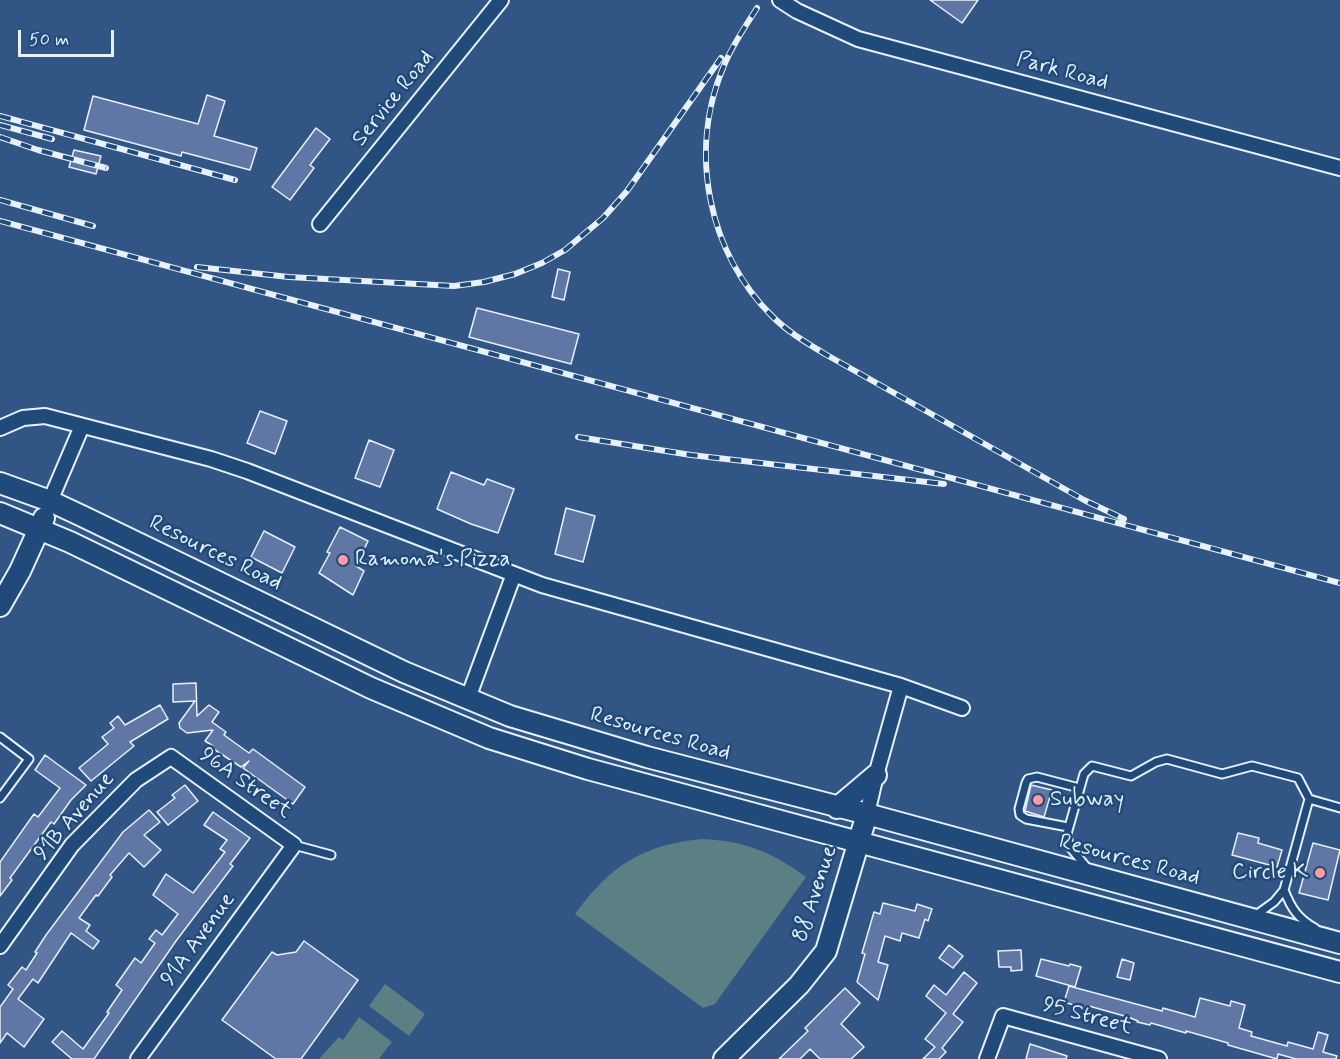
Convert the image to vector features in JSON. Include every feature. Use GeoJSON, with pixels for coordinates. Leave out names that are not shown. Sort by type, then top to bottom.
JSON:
{"type":"FeatureCollection","features":[{"type":"Feature","properties":{"kind":"main road","name":"Resources Road"},"geometry":{"type":"LineString","coordinates":[[0,483],[50,501],[404,672],[510,716],[647,757],[867,814],[1340,943]]}},
{"type":"Feature","properties":{"kind":"main road"},"geometry":{"type":"LineString","coordinates":[[0,606],[20,571],[50,501]]}},
{"type":"Feature","properties":{"kind":"main road"},"geometry":{"type":"LineString","coordinates":[[0,513],[40,528],[370,688],[489,738],[588,769],[1340,972]]}},
{"type":"Feature","properties":{"kind":"main road"},"geometry":{"type":"LineString","coordinates":[[837,808],[876,775]]}},
{"type":"Feature","properties":{"kind":"main road","name":"88 Avenue"},"geometry":{"type":"LineString","coordinates":[[724,1059],[799,985],[826,951],[867,814]]}},
{"type":"Feature","properties":{"kind":"street","name":"Service Road"},"geometry":{"type":"LineString","coordinates":[[320,224],[501,0]]}},
{"type":"Feature","properties":{"kind":"street","name":"Park Road"},"geometry":{"type":"LineString","coordinates":[[780,0],[797,11],[858,39],[1340,168]]}},
{"type":"Feature","properties":{"kind":"street"},"geometry":{"type":"LineString","coordinates":[[0,428],[23,418],[45,416],[212,459],[542,585],[901,686],[962,708]]}},
{"type":"Feature","properties":{"kind":"street"},"geometry":{"type":"LineString","coordinates":[[50,501],[82,426]]}},
{"type":"Feature","properties":{"kind":"street"},"geometry":{"type":"LineString","coordinates":[[468,698],[514,574]]}},
{"type":"Feature","properties":{"kind":"street"},"geometry":{"type":"LineString","coordinates":[[867,814],[901,686]]}},
{"type":"Feature","properties":{"kind":"street","name":"96A Street"},"geometry":{"type":"LineString","coordinates":[[171,757],[294,845]]}},
{"type":"Feature","properties":{"kind":"street","name":"91B Avenue"},"geometry":{"type":"LineString","coordinates":[[0,946],[72,845],[136,780],[171,757]]}},
{"type":"Feature","properties":{"kind":"street","name":"91A Avenue"},"geometry":{"type":"LineString","coordinates":[[138,1059],[294,845]]}},
{"type":"Feature","properties":{"kind":"street","name":"95 Street"},"geometry":{"type":"LineString","coordinates":[[987,1059],[1003,1016],[1160,1059]]}},
{"type":"Feature","properties":{"kind":"lane"},"geometry":{"type":"LineString","coordinates":[[0,737],[29,759],[0,798]]}},
{"type":"Feature","properties":{"kind":"lane"},"geometry":{"type":"LineString","coordinates":[[1093,876],[1069,846],[1067,837],[1083,774],[1092,766],[1131,776],[1156,762],[1167,759],[1222,774],[1252,766],[1293,776],[1301,782],[1309,799],[1284,890],[1265,910],[1248,918]]}},
{"type":"Feature","properties":{"kind":"lane"},"geometry":{"type":"LineString","coordinates":[[1068,827],[1026,819],[1020,814],[1019,809],[1026,783],[1028,779],[1037,777],[1079,788]]}},
{"type":"Feature","properties":{"kind":"lane"},"geometry":{"type":"LineString","coordinates":[[1309,799],[1340,808]]}},
{"type":"Feature","properties":{"kind":"lane"},"geometry":{"type":"LineString","coordinates":[[294,845],[331,855]]}},
{"type":"Feature","properties":{"kind":"lane"},"geometry":{"type":"LineString","coordinates":[[1284,890],[1291,908],[1298,917],[1340,943]]}},
{"type":"Feature","properties":{"kind":"green space"},"geometry":{"type":"Polygon","coordinates":[[[702,839],[732,842],[757,849],[806,877],[715,1004],[703,1008],[575,914],[602,882],[630,860],[662,846],[702,839]]]}},
{"type":"Feature","properties":{"kind":"green space"},"geometry":{"type":"Polygon","coordinates":[[[385,984],[425,1014],[409,1036],[369,1006],[385,984]]]}},
{"type":"Feature","properties":{"kind":"green space"},"geometry":{"type":"Polygon","coordinates":[[[359,1017],[392,1042],[379,1059],[319,1059],[339,1037],[343,1040],[359,1017]]]}},
{"type":"Feature","properties":{"kind":"building"},"geometry":{"type":"Polygon","coordinates":[[[930,0],[978,0],[962,23],[930,0]]]}},
{"type":"Feature","properties":{"kind":"building"},"geometry":{"type":"Polygon","coordinates":[[[207,95],[225,101],[214,136],[257,148],[250,170],[182,152],[181,156],[84,130],[93,96],[198,124],[207,95]]]}},
{"type":"Feature","properties":{"kind":"building"},"geometry":{"type":"Polygon","coordinates":[[[316,128],[330,139],[310,165],[314,168],[290,200],[272,187],[316,128]]]}},
{"type":"Feature","properties":{"kind":"building"},"geometry":{"type":"Polygon","coordinates":[[[74,150],[101,156],[96,174],[69,167],[74,150]]]}},
{"type":"Feature","properties":{"kind":"building"},"geometry":{"type":"Polygon","coordinates":[[[558,269],[570,272],[564,300],[552,297],[558,269]]]}},
{"type":"Feature","properties":{"kind":"building"},"geometry":{"type":"Polygon","coordinates":[[[477,308],[579,334],[571,364],[469,337],[477,308]]]}},
{"type":"Feature","properties":{"kind":"building"},"geometry":{"type":"Polygon","coordinates":[[[260,411],[287,421],[275,454],[247,443],[260,411]]]}},
{"type":"Feature","properties":{"kind":"building"},"geometry":{"type":"Polygon","coordinates":[[[369,440],[394,450],[380,487],[355,478],[369,440]]]}},
{"type":"Feature","properties":{"kind":"building"},"geometry":{"type":"Polygon","coordinates":[[[451,472],[484,485],[487,479],[514,489],[498,533],[437,509],[451,472]]]}},
{"type":"Feature","properties":{"kind":"building"},"geometry":{"type":"Polygon","coordinates":[[[566,508],[595,516],[583,562],[555,554],[566,508]]]}},
{"type":"Feature","properties":{"kind":"building","name":"Ramona's Pizza"},"geometry":{"type":"Polygon","coordinates":[[[340,527],[368,541],[356,566],[364,571],[353,595],[319,573],[340,527]]]}},
{"type":"Feature","properties":{"kind":"building"},"geometry":{"type":"Polygon","coordinates":[[[264,531],[295,547],[282,573],[251,557],[264,531]]]}},
{"type":"Feature","properties":{"kind":"building"},"geometry":{"type":"Polygon","coordinates":[[[196,683],[197,716],[209,705],[219,712],[212,722],[226,732],[224,735],[249,753],[253,749],[305,787],[293,804],[243,768],[249,761],[241,767],[212,748],[213,746],[205,741],[213,730],[187,733],[180,728],[179,723],[195,701],[173,702],[173,684],[196,683]]]}},
{"type":"Feature","properties":{"kind":"building"},"geometry":{"type":"Polygon","coordinates":[[[160,705],[168,719],[130,742],[134,746],[91,781],[79,768],[108,744],[102,737],[114,728],[110,723],[118,716],[125,725],[160,705]]]}},
{"type":"Feature","properties":{"kind":"building"},"geometry":{"type":"Polygon","coordinates":[[[45,755],[86,785],[71,800],[54,824],[51,822],[10,878],[12,880],[0,896],[0,862],[34,814],[38,817],[60,788],[35,770],[45,755]]]}},
{"type":"Feature","properties":{"kind":"building"},"geometry":{"type":"Polygon","coordinates":[[[185,785],[198,801],[168,825],[157,812],[175,798],[172,795],[185,785]]]}},
{"type":"Feature","properties":{"kind":"building","name":"Subway"},"geometry":{"type":"Polygon","coordinates":[[[1031,785],[1052,790],[1044,817],[1025,811],[1031,785]]]}},
{"type":"Feature","properties":{"kind":"building"},"geometry":{"type":"Polygon","coordinates":[[[149,810],[160,822],[144,835],[161,850],[144,867],[129,853],[110,875],[112,877],[79,918],[90,925],[86,931],[99,941],[93,949],[71,933],[38,983],[33,979],[18,999],[44,1019],[24,1047],[7,1033],[0,1043],[0,1007],[13,989],[8,985],[22,967],[26,970],[46,935],[123,832],[149,810]]]}},
{"type":"Feature","properties":{"kind":"building"},"geometry":{"type":"Polygon","coordinates":[[[213,812],[250,838],[230,864],[233,866],[176,941],[94,1059],[72,1059],[52,1042],[62,1031],[83,1049],[109,1013],[107,1012],[122,990],[116,985],[135,958],[141,963],[155,943],[149,939],[156,930],[162,935],[178,914],[153,895],[166,874],[193,893],[225,852],[220,849],[227,840],[204,825],[213,812]]]}},
{"type":"Feature","properties":{"kind":"building"},"geometry":{"type":"Polygon","coordinates":[[[1238,833],[1259,838],[1258,843],[1282,850],[1277,867],[1232,855],[1238,833]]]}},
{"type":"Feature","properties":{"kind":"building","name":"Circle K"},"geometry":{"type":"Polygon","coordinates":[[[1313,843],[1340,850],[1328,900],[1299,893],[1313,843]]]}},
{"type":"Feature","properties":{"kind":"building"},"geometry":{"type":"Polygon","coordinates":[[[883,903],[915,911],[917,904],[932,909],[928,921],[925,919],[919,938],[902,933],[900,941],[885,936],[878,962],[888,965],[878,1000],[857,982],[865,954],[862,953],[874,912],[880,914],[883,903]]]}},
{"type":"Feature","properties":{"kind":"building"},"geometry":{"type":"Polygon","coordinates":[[[304,941],[358,980],[301,1059],[276,1059],[222,1020],[272,952],[277,955],[296,952],[304,941]]]}},
{"type":"Feature","properties":{"kind":"building"},"geometry":{"type":"Polygon","coordinates":[[[949,945],[963,956],[953,968],[939,958],[949,945]]]}},
{"type":"Feature","properties":{"kind":"building"},"geometry":{"type":"Polygon","coordinates":[[[1021,950],[1022,970],[1011,971],[1011,967],[999,967],[998,951],[1021,950]]]}},
{"type":"Feature","properties":{"kind":"building"},"geometry":{"type":"Polygon","coordinates":[[[1041,959],[1081,967],[1075,987],[1036,976],[1041,959]]]}},
{"type":"Feature","properties":{"kind":"building"},"geometry":{"type":"Polygon","coordinates":[[[1122,959],[1134,963],[1130,980],[1117,977],[1122,959]]]}},
{"type":"Feature","properties":{"kind":"building"},"geometry":{"type":"Polygon","coordinates":[[[964,972],[977,983],[953,1014],[963,1022],[942,1048],[946,1052],[939,1059],[923,1059],[935,1047],[925,1039],[946,1013],[926,996],[934,985],[946,995],[964,972]]]}},
{"type":"Feature","properties":{"kind":"building"},"geometry":{"type":"Polygon","coordinates":[[[1069,986],[1162,1011],[1163,1008],[1195,1017],[1200,998],[1230,1006],[1231,1001],[1245,1005],[1239,1028],[1252,1032],[1251,1036],[1287,1046],[1288,1042],[1313,1049],[1318,1032],[1328,1035],[1323,1052],[1337,1056],[1336,1059],[1296,1059],[1278,1054],[1277,1059],[1186,1031],[1186,1033],[1151,1023],[1150,1025],[1137,1022],[1128,1017],[1089,1006],[1089,1008],[1064,1002],[1069,986]]]}},
{"type":"Feature","properties":{"kind":"building"},"geometry":{"type":"Polygon","coordinates":[[[845,988],[860,1003],[841,1024],[864,1047],[851,1059],[820,1059],[810,1049],[800,1059],[779,1059],[808,1031],[805,1028],[845,988]]]}},
{"type":"Feature","properties":{"kind":"building"},"geometry":{"type":"Polygon","coordinates":[[[1030,1044],[1067,1056],[1066,1059],[1026,1059],[1030,1044]]]}},
{"type":"Feature","properties":{"kind":"railway"},"geometry":{"type":"LineString","coordinates":[[757,8],[734,45],[712,100],[707,133],[706,167],[710,200],[719,232],[733,263],[751,291],[773,317],[818,350],[1084,500],[1124,519]]}},
{"type":"Feature","properties":{"kind":"railway"},"geometry":{"type":"LineString","coordinates":[[197,267],[289,277],[454,286],[484,282],[515,274],[565,250],[603,218],[627,191],[721,58]]}},
{"type":"Feature","properties":{"kind":"railway"},"geometry":{"type":"LineString","coordinates":[[0,116],[235,180]]}},
{"type":"Feature","properties":{"kind":"railway"},"geometry":{"type":"LineString","coordinates":[[0,125],[52,139]]}},
{"type":"Feature","properties":{"kind":"railway"},"geometry":{"type":"LineString","coordinates":[[0,137],[38,150],[106,168]]}},
{"type":"Feature","properties":{"kind":"railway"},"geometry":{"type":"LineString","coordinates":[[0,200],[93,226]]}},
{"type":"Feature","properties":{"kind":"railway"},"geometry":{"type":"LineString","coordinates":[[0,221],[1340,583]]}},
{"type":"Feature","properties":{"kind":"railway"},"geometry":{"type":"LineString","coordinates":[[578,437],[691,455],[944,484]]}},
{"type":"Feature","properties":{"kind":"place","name":"Ramona's Pizza"},"geometry":{"type":"Point","coordinates":[343,560]}},
{"type":"Feature","properties":{"kind":"place","name":"Subway"},"geometry":{"type":"Point","coordinates":[1038,800]}},
{"type":"Feature","properties":{"kind":"place","name":"Circle K"},"geometry":{"type":"Point","coordinates":[1320,873]}}]}
